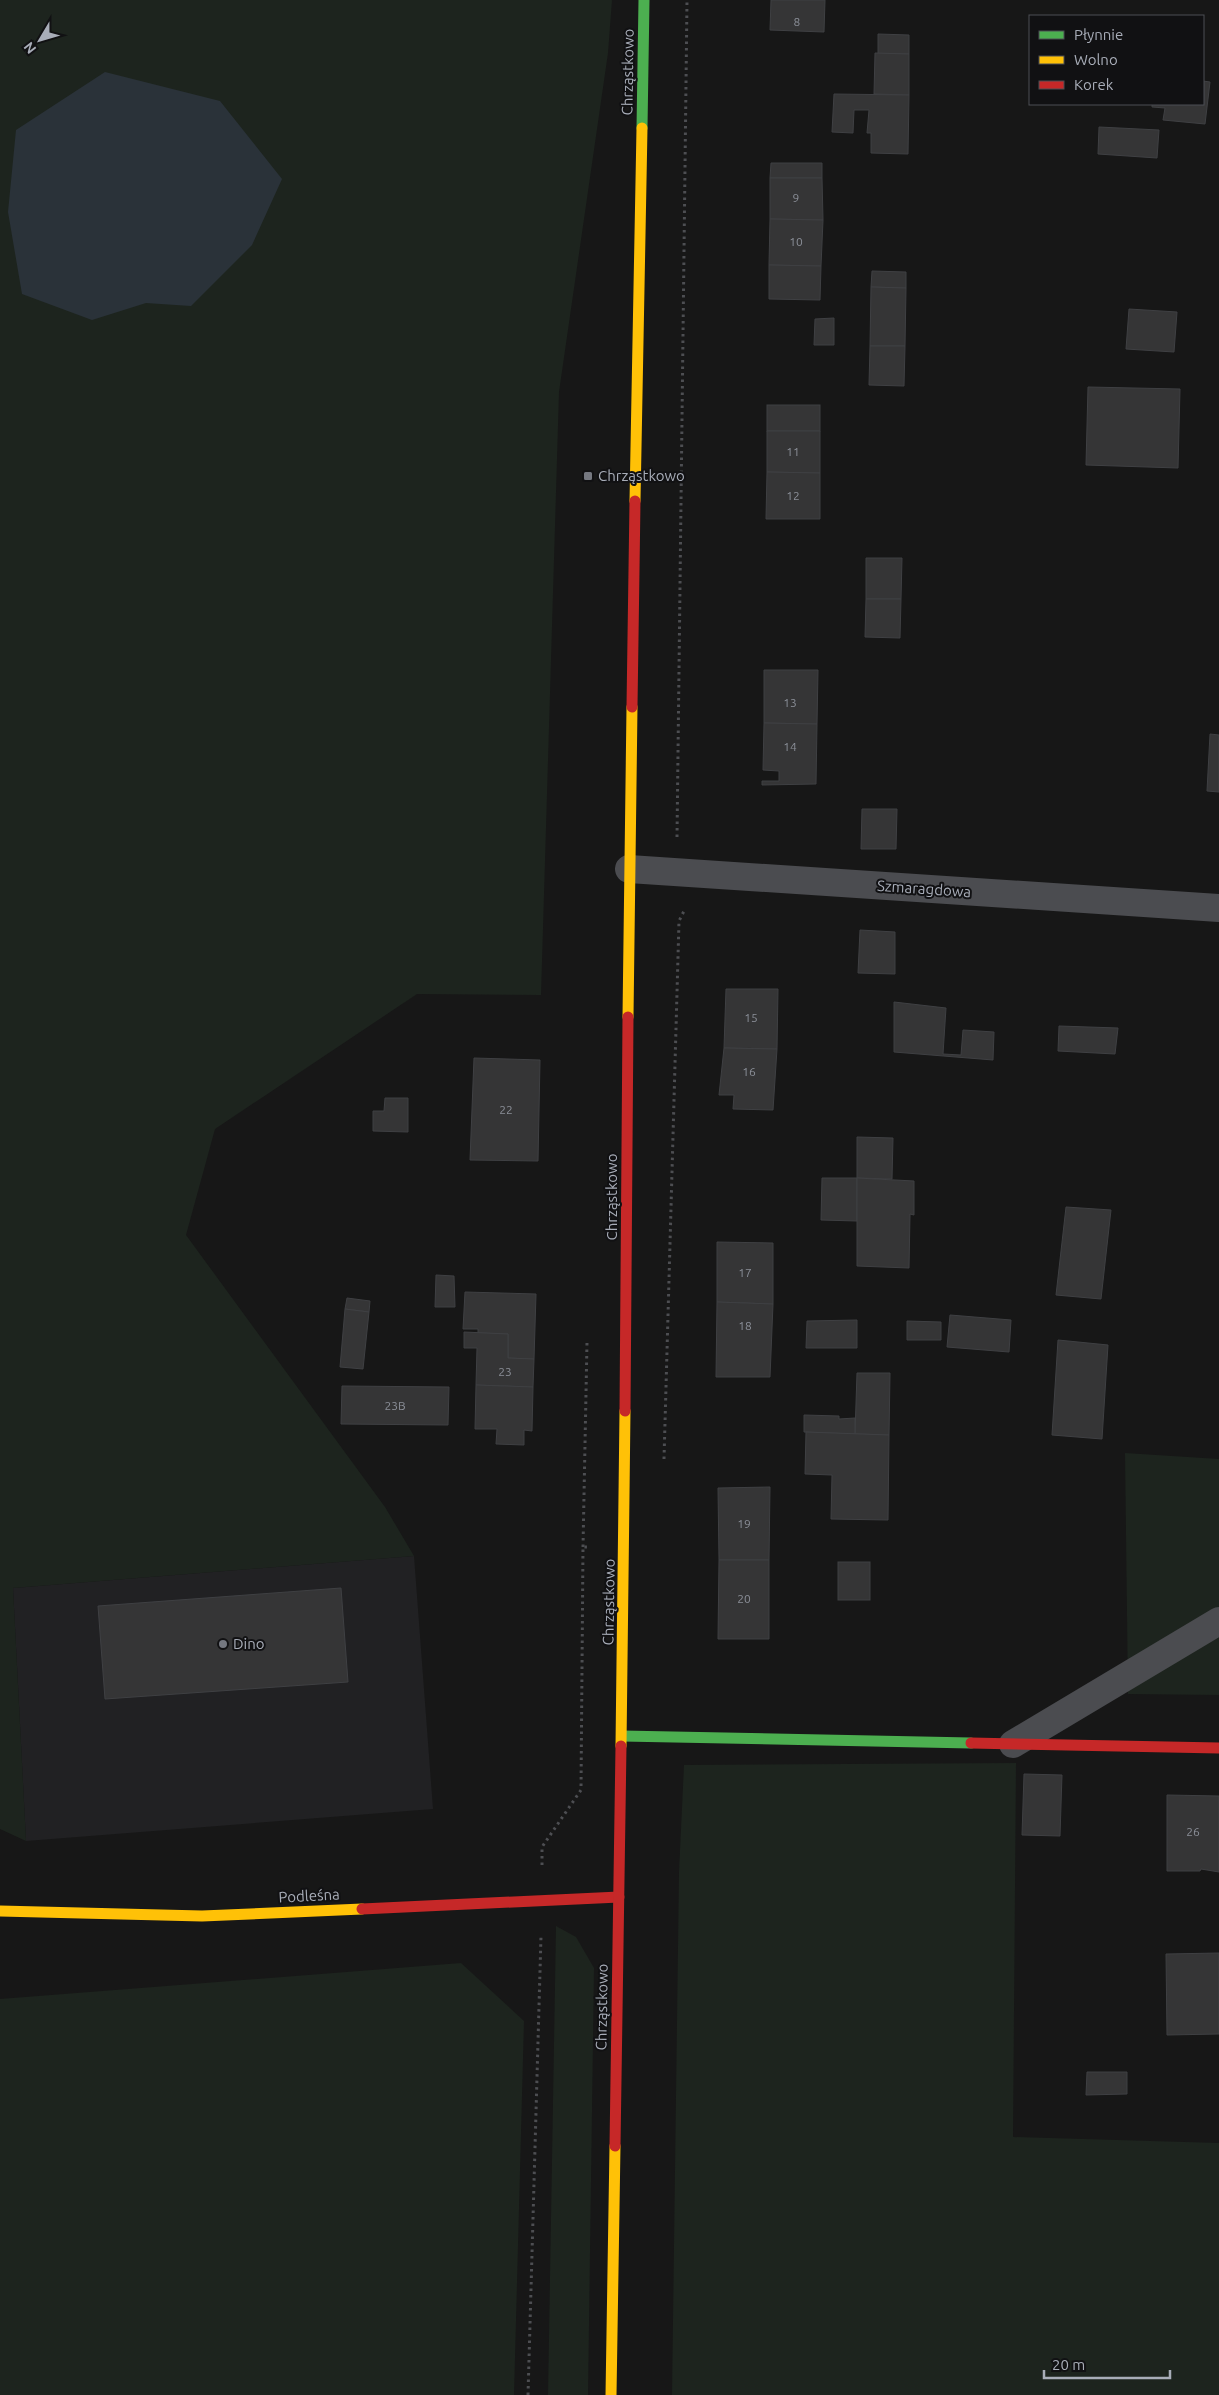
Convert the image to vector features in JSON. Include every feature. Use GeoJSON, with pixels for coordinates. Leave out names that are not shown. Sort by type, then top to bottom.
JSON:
{"type":"FeatureCollection","features":[{"type":"Feature","properties":{"kind":"street","name":"Chrząstkowo"},"geometry":{"type":"LineString","coordinates":[[611,2395],[622,1736],[629,869],[644,0]]}},
{"type":"Feature","properties":{"kind":"street","name":"Szmaragdowa"},"geometry":{"type":"LineString","coordinates":[[629,869],[1219,908]]}},
{"type":"Feature","properties":{"kind":"street"},"geometry":{"type":"LineString","coordinates":[[1013,1744],[1219,1622]]}},
{"type":"Feature","properties":{"kind":"street"},"geometry":{"type":"LineString","coordinates":[[622,1736],[1219,1748]]}},
{"type":"Feature","properties":{"kind":"street","name":"Podleśna"},"geometry":{"type":"LineString","coordinates":[[0,1911],[202,1916],[619,1897]]}},
{"type":"Feature","properties":{"kind":"path"},"geometry":{"type":"LineString","coordinates":[[663,1469],[679,921],[686,907],[704,904],[706,874],[706,852],[690,848],[678,838],[687,0]]}},
{"type":"Feature","properties":{"kind":"shaded area"},"geometry":{"type":"Polygon","coordinates":[[[0,0],[612,0],[608,53],[559,392],[541,995],[417,994],[215,1129],[186,1235],[385,1507],[414,1556],[13,1588],[26,1841],[0,1829],[0,0]]]}},
{"type":"Feature","properties":{"kind":"shaded area"},"geometry":{"type":"Polygon","coordinates":[[[105,72],[220,101],[282,179],[252,245],[191,306],[146,303],[92,320],[22,294],[8,212],[16,130],[105,72]]]}},
{"type":"Feature","properties":{"kind":"shaded area"},"geometry":{"type":"Polygon","coordinates":[[[1125,1453],[1219,1459],[1219,1695],[1128,1694],[1125,1453]]]}},
{"type":"Feature","properties":{"kind":"shaded area"},"geometry":{"type":"Polygon","coordinates":[[[414,1556],[433,1809],[26,1841],[13,1588],[414,1556]]]}},
{"type":"Feature","properties":{"kind":"shaded area"},"geometry":{"type":"Polygon","coordinates":[[[1016,1763],[1013,2137],[1219,2143],[1219,2395],[672,2395],[679,1872],[684,1765],[1016,1763]]]}},
{"type":"Feature","properties":{"kind":"shaded area"},"geometry":{"type":"Polygon","coordinates":[[[556,1926],[576,1937],[594,1968],[588,2395],[548,2395],[556,1926]]]}},
{"type":"Feature","properties":{"kind":"shaded area"},"geometry":{"type":"Polygon","coordinates":[[[461,1963],[524,2021],[514,2395],[0,2395],[0,1999],[461,1963]]]}},
{"type":"Feature","properties":{"kind":"building"},"geometry":{"type":"Polygon","coordinates":[[[771,0],[825,0],[824,32],[770,30],[771,0]]]}},
{"type":"Feature","properties":{"kind":"building"},"geometry":{"type":"Polygon","coordinates":[[[878,34],[909,35],[909,54],[878,54],[878,34]]]}},
{"type":"Feature","properties":{"kind":"building"},"geometry":{"type":"Polygon","coordinates":[[[875,53],[909,54],[909,95],[874,94],[875,53]]]}},
{"type":"Feature","properties":{"kind":"building"},"geometry":{"type":"Polygon","coordinates":[[[1204,81],[1210,82],[1205,124],[1163,120],[1165,108],[1152,107],[1152,105],[1204,105],[1204,81]]]}},
{"type":"Feature","properties":{"kind":"building"},"geometry":{"type":"Polygon","coordinates":[[[834,94],[909,95],[908,154],[871,153],[871,133],[867,133],[869,110],[854,110],[853,133],[832,132],[834,94]]]}},
{"type":"Feature","properties":{"kind":"building"},"geometry":{"type":"Polygon","coordinates":[[[1099,127],[1159,130],[1157,158],[1098,154],[1099,127]]]}},
{"type":"Feature","properties":{"kind":"building"},"geometry":{"type":"Polygon","coordinates":[[[771,163],[822,163],[822,178],[770,178],[771,163]]]}},
{"type":"Feature","properties":{"kind":"building"},"geometry":{"type":"Polygon","coordinates":[[[770,178],[822,178],[823,220],[770,219],[770,178]]]}},
{"type":"Feature","properties":{"kind":"building"},"geometry":{"type":"Polygon","coordinates":[[[770,219],[823,220],[821,266],[769,265],[770,219]]]}},
{"type":"Feature","properties":{"kind":"building"},"geometry":{"type":"Polygon","coordinates":[[[769,265],[821,266],[820,300],[769,299],[769,265]]]}},
{"type":"Feature","properties":{"kind":"building"},"geometry":{"type":"Polygon","coordinates":[[[872,271],[906,272],[906,288],[871,287],[872,271]]]}},
{"type":"Feature","properties":{"kind":"building"},"geometry":{"type":"Polygon","coordinates":[[[871,287],[906,288],[905,346],[870,346],[871,287]]]}},
{"type":"Feature","properties":{"kind":"building"},"geometry":{"type":"Polygon","coordinates":[[[1129,309],[1177,312],[1174,352],[1126,349],[1129,309]]]}},
{"type":"Feature","properties":{"kind":"building"},"geometry":{"type":"Polygon","coordinates":[[[834,318],[834,345],[814,345],[815,319],[834,318]]]}},
{"type":"Feature","properties":{"kind":"building"},"geometry":{"type":"Polygon","coordinates":[[[870,346],[905,346],[904,386],[869,385],[870,346]]]}},
{"type":"Feature","properties":{"kind":"building"},"geometry":{"type":"Polygon","coordinates":[[[1088,387],[1180,389],[1178,468],[1086,465],[1088,387]]]}},
{"type":"Feature","properties":{"kind":"building"},"geometry":{"type":"Polygon","coordinates":[[[767,405],[820,405],[820,431],[767,431],[767,405]]]}},
{"type":"Feature","properties":{"kind":"building"},"geometry":{"type":"Polygon","coordinates":[[[767,431],[820,431],[820,473],[767,472],[767,431]]]}},
{"type":"Feature","properties":{"kind":"building"},"geometry":{"type":"Polygon","coordinates":[[[767,472],[820,473],[820,519],[766,519],[767,472]]]}},
{"type":"Feature","properties":{"kind":"building"},"geometry":{"type":"Polygon","coordinates":[[[866,558],[902,558],[901,599],[866,599],[866,558]]]}},
{"type":"Feature","properties":{"kind":"building"},"geometry":{"type":"Polygon","coordinates":[[[866,599],[901,599],[900,638],[865,637],[866,599]]]}},
{"type":"Feature","properties":{"kind":"building"},"geometry":{"type":"Polygon","coordinates":[[[764,670],[818,670],[817,724],[764,723],[764,670]]]}},
{"type":"Feature","properties":{"kind":"building"},"geometry":{"type":"Polygon","coordinates":[[[764,723],[817,724],[816,784],[762,785],[762,781],[779,781],[779,771],[763,770],[764,723]]]}},
{"type":"Feature","properties":{"kind":"building"},"geometry":{"type":"Polygon","coordinates":[[[1210,734],[1219,735],[1219,792],[1207,791],[1210,734]]]}},
{"type":"Feature","properties":{"kind":"building"},"geometry":{"type":"Polygon","coordinates":[[[862,809],[897,809],[896,849],[861,849],[862,809]]]}},
{"type":"Feature","properties":{"kind":"building"},"geometry":{"type":"Polygon","coordinates":[[[860,930],[895,932],[895,974],[858,973],[860,930]]]}},
{"type":"Feature","properties":{"kind":"building"},"geometry":{"type":"Polygon","coordinates":[[[726,989],[778,989],[777,1049],[724,1048],[726,989]]]}},
{"type":"Feature","properties":{"kind":"building"},"geometry":{"type":"Polygon","coordinates":[[[894,1002],[946,1008],[943,1054],[961,1055],[963,1030],[994,1032],[993,1060],[894,1052],[894,1002]]]}},
{"type":"Feature","properties":{"kind":"building"},"geometry":{"type":"Polygon","coordinates":[[[1059,1026],[1118,1028],[1115,1054],[1058,1051],[1059,1026]]]}},
{"type":"Feature","properties":{"kind":"building"},"geometry":{"type":"Polygon","coordinates":[[[724,1048],[777,1049],[773,1110],[733,1109],[734,1095],[719,1095],[724,1048]]]}},
{"type":"Feature","properties":{"kind":"building"},"geometry":{"type":"Polygon","coordinates":[[[474,1058],[540,1060],[538,1161],[470,1160],[474,1058]]]}},
{"type":"Feature","properties":{"kind":"building"},"geometry":{"type":"Polygon","coordinates":[[[385,1098],[408,1098],[408,1132],[373,1131],[373,1111],[384,1111],[385,1098]]]}},
{"type":"Feature","properties":{"kind":"building"},"geometry":{"type":"Polygon","coordinates":[[[857,1137],[893,1138],[892,1179],[857,1178],[857,1137]]]}},
{"type":"Feature","properties":{"kind":"building"},"geometry":{"type":"Polygon","coordinates":[[[822,1178],[857,1178],[857,1221],[821,1220],[822,1178]]]}},
{"type":"Feature","properties":{"kind":"building"},"geometry":{"type":"Polygon","coordinates":[[[857,1178],[914,1181],[914,1215],[910,1214],[909,1268],[857,1266],[857,1178]]]}},
{"type":"Feature","properties":{"kind":"building"},"geometry":{"type":"Polygon","coordinates":[[[1066,1207],[1111,1210],[1101,1299],[1056,1295],[1066,1207]]]}},
{"type":"Feature","properties":{"kind":"building"},"geometry":{"type":"Polygon","coordinates":[[[717,1242],[773,1243],[773,1304],[717,1302],[717,1242]]]}},
{"type":"Feature","properties":{"kind":"building"},"geometry":{"type":"Polygon","coordinates":[[[436,1275],[454,1276],[455,1307],[435,1307],[436,1275]]]}},
{"type":"Feature","properties":{"kind":"building"},"geometry":{"type":"Polygon","coordinates":[[[465,1292],[536,1294],[534,1359],[508,1358],[508,1334],[478,1333],[478,1329],[463,1329],[465,1292]]]}},
{"type":"Feature","properties":{"kind":"building"},"geometry":{"type":"Polygon","coordinates":[[[347,1298],[370,1301],[369,1312],[345,1309],[347,1298]]]}},
{"type":"Feature","properties":{"kind":"building"},"geometry":{"type":"Polygon","coordinates":[[[717,1302],[773,1304],[770,1377],[716,1377],[717,1302]]]}},
{"type":"Feature","properties":{"kind":"building"},"geometry":{"type":"Polygon","coordinates":[[[345,1309],[369,1312],[363,1369],[340,1367],[345,1309]]]}},
{"type":"Feature","properties":{"kind":"building"},"geometry":{"type":"Polygon","coordinates":[[[950,1315],[1011,1320],[1009,1352],[947,1347],[950,1315]]]}},
{"type":"Feature","properties":{"kind":"building"},"geometry":{"type":"Polygon","coordinates":[[[857,1320],[857,1348],[806,1348],[807,1321],[857,1320]]]}},
{"type":"Feature","properties":{"kind":"building"},"geometry":{"type":"Polygon","coordinates":[[[907,1321],[941,1322],[941,1340],[907,1340],[907,1321]]]}},
{"type":"Feature","properties":{"kind":"building"},"geometry":{"type":"Polygon","coordinates":[[[464,1332],[508,1334],[508,1358],[534,1359],[533,1387],[476,1385],[477,1348],[464,1348],[464,1332]]]}},
{"type":"Feature","properties":{"kind":"building"},"geometry":{"type":"Polygon","coordinates":[[[1058,1340],[1108,1345],[1102,1439],[1052,1435],[1058,1340]]]}},
{"type":"Feature","properties":{"kind":"building"},"geometry":{"type":"Polygon","coordinates":[[[857,1373],[890,1373],[889,1435],[855,1434],[857,1373]]]}},
{"type":"Feature","properties":{"kind":"building"},"geometry":{"type":"Polygon","coordinates":[[[476,1385],[533,1387],[532,1431],[524,1430],[524,1445],[496,1444],[497,1429],[475,1429],[476,1385]]]}},
{"type":"Feature","properties":{"kind":"building"},"geometry":{"type":"Polygon","coordinates":[[[342,1386],[449,1387],[448,1425],[341,1424],[342,1386]]]}},
{"type":"Feature","properties":{"kind":"building"},"geometry":{"type":"Polygon","coordinates":[[[804,1415],[839,1416],[839,1419],[855,1418],[855,1434],[804,1432],[804,1415]]]}},
{"type":"Feature","properties":{"kind":"building"},"geometry":{"type":"Polygon","coordinates":[[[806,1432],[889,1435],[888,1520],[831,1519],[832,1475],[805,1474],[806,1432]]]}},
{"type":"Feature","properties":{"kind":"building"},"geometry":{"type":"Polygon","coordinates":[[[770,1487],[769,1560],[719,1560],[718,1488],[770,1487]]]}},
{"type":"Feature","properties":{"kind":"building"},"geometry":{"type":"Polygon","coordinates":[[[719,1560],[769,1560],[769,1639],[718,1639],[719,1560]]]}},
{"type":"Feature","properties":{"kind":"building"},"geometry":{"type":"Polygon","coordinates":[[[838,1562],[870,1562],[870,1600],[838,1600],[838,1562]]]}},
{"type":"Feature","properties":{"kind":"building","name":"Dino"},"geometry":{"type":"Polygon","coordinates":[[[341,1588],[348,1682],[105,1699],[98,1606],[341,1588]]]}},
{"type":"Feature","properties":{"kind":"building"},"geometry":{"type":"Polygon","coordinates":[[[1024,1774],[1062,1775],[1060,1836],[1022,1835],[1024,1774]]]}},
{"type":"Feature","properties":{"kind":"building"},"geometry":{"type":"Polygon","coordinates":[[[1167,1795],[1219,1796],[1219,1872],[1201,1869],[1200,1871],[1167,1871],[1167,1795]]]}},
{"type":"Feature","properties":{"kind":"building"},"geometry":{"type":"Polygon","coordinates":[[[1219,1953],[1219,2034],[1167,2035],[1166,1954],[1219,1953]]]}},
{"type":"Feature","properties":{"kind":"building"},"geometry":{"type":"Polygon","coordinates":[[[1087,2072],[1127,2072],[1127,2094],[1086,2095],[1087,2072]]]}},
{"type":"Feature","properties":{"kind":"traffic: fast"},"geometry":{"type":"LineString","coordinates":[[642,128],[644,0]]}},
{"type":"Feature","properties":{"kind":"traffic: fast"},"geometry":{"type":"LineString","coordinates":[[622,1736],[971,1743]]}},
{"type":"Feature","properties":{"kind":"traffic: slow"},"geometry":{"type":"LineString","coordinates":[[635,501],[642,128]]}},
{"type":"Feature","properties":{"kind":"traffic: slow"},"geometry":{"type":"LineString","coordinates":[[628,1017],[632,707]]}},
{"type":"Feature","properties":{"kind":"traffic: slow"},"geometry":{"type":"LineString","coordinates":[[621,1746],[625,1411]]}},
{"type":"Feature","properties":{"kind":"traffic: slow"},"geometry":{"type":"LineString","coordinates":[[0,1911],[202,1916],[362,1909]]}},
{"type":"Feature","properties":{"kind":"traffic: slow"},"geometry":{"type":"LineString","coordinates":[[611,2395],[615,2146]]}},
{"type":"Feature","properties":{"kind":"traffic: jam"},"geometry":{"type":"LineString","coordinates":[[632,707],[635,501]]}},
{"type":"Feature","properties":{"kind":"traffic: jam"},"geometry":{"type":"LineString","coordinates":[[625,1411],[628,1017]]}},
{"type":"Feature","properties":{"kind":"traffic: jam"},"geometry":{"type":"LineString","coordinates":[[971,1743],[1219,1748]]}},
{"type":"Feature","properties":{"kind":"traffic: jam"},"geometry":{"type":"LineString","coordinates":[[615,2146],[621,1746]]}},
{"type":"Feature","properties":{"kind":"traffic: jam"},"geometry":{"type":"LineString","coordinates":[[362,1909],[619,1897]]}},
{"type":"Feature","properties":{"kind":"place","name":"Chrząstkowo"},"geometry":{"type":"Point","coordinates":[588,476]}},
{"type":"Feature","properties":{"kind":"place","name":"Dino"},"geometry":{"type":"Point","coordinates":[223,1644]}}]}
